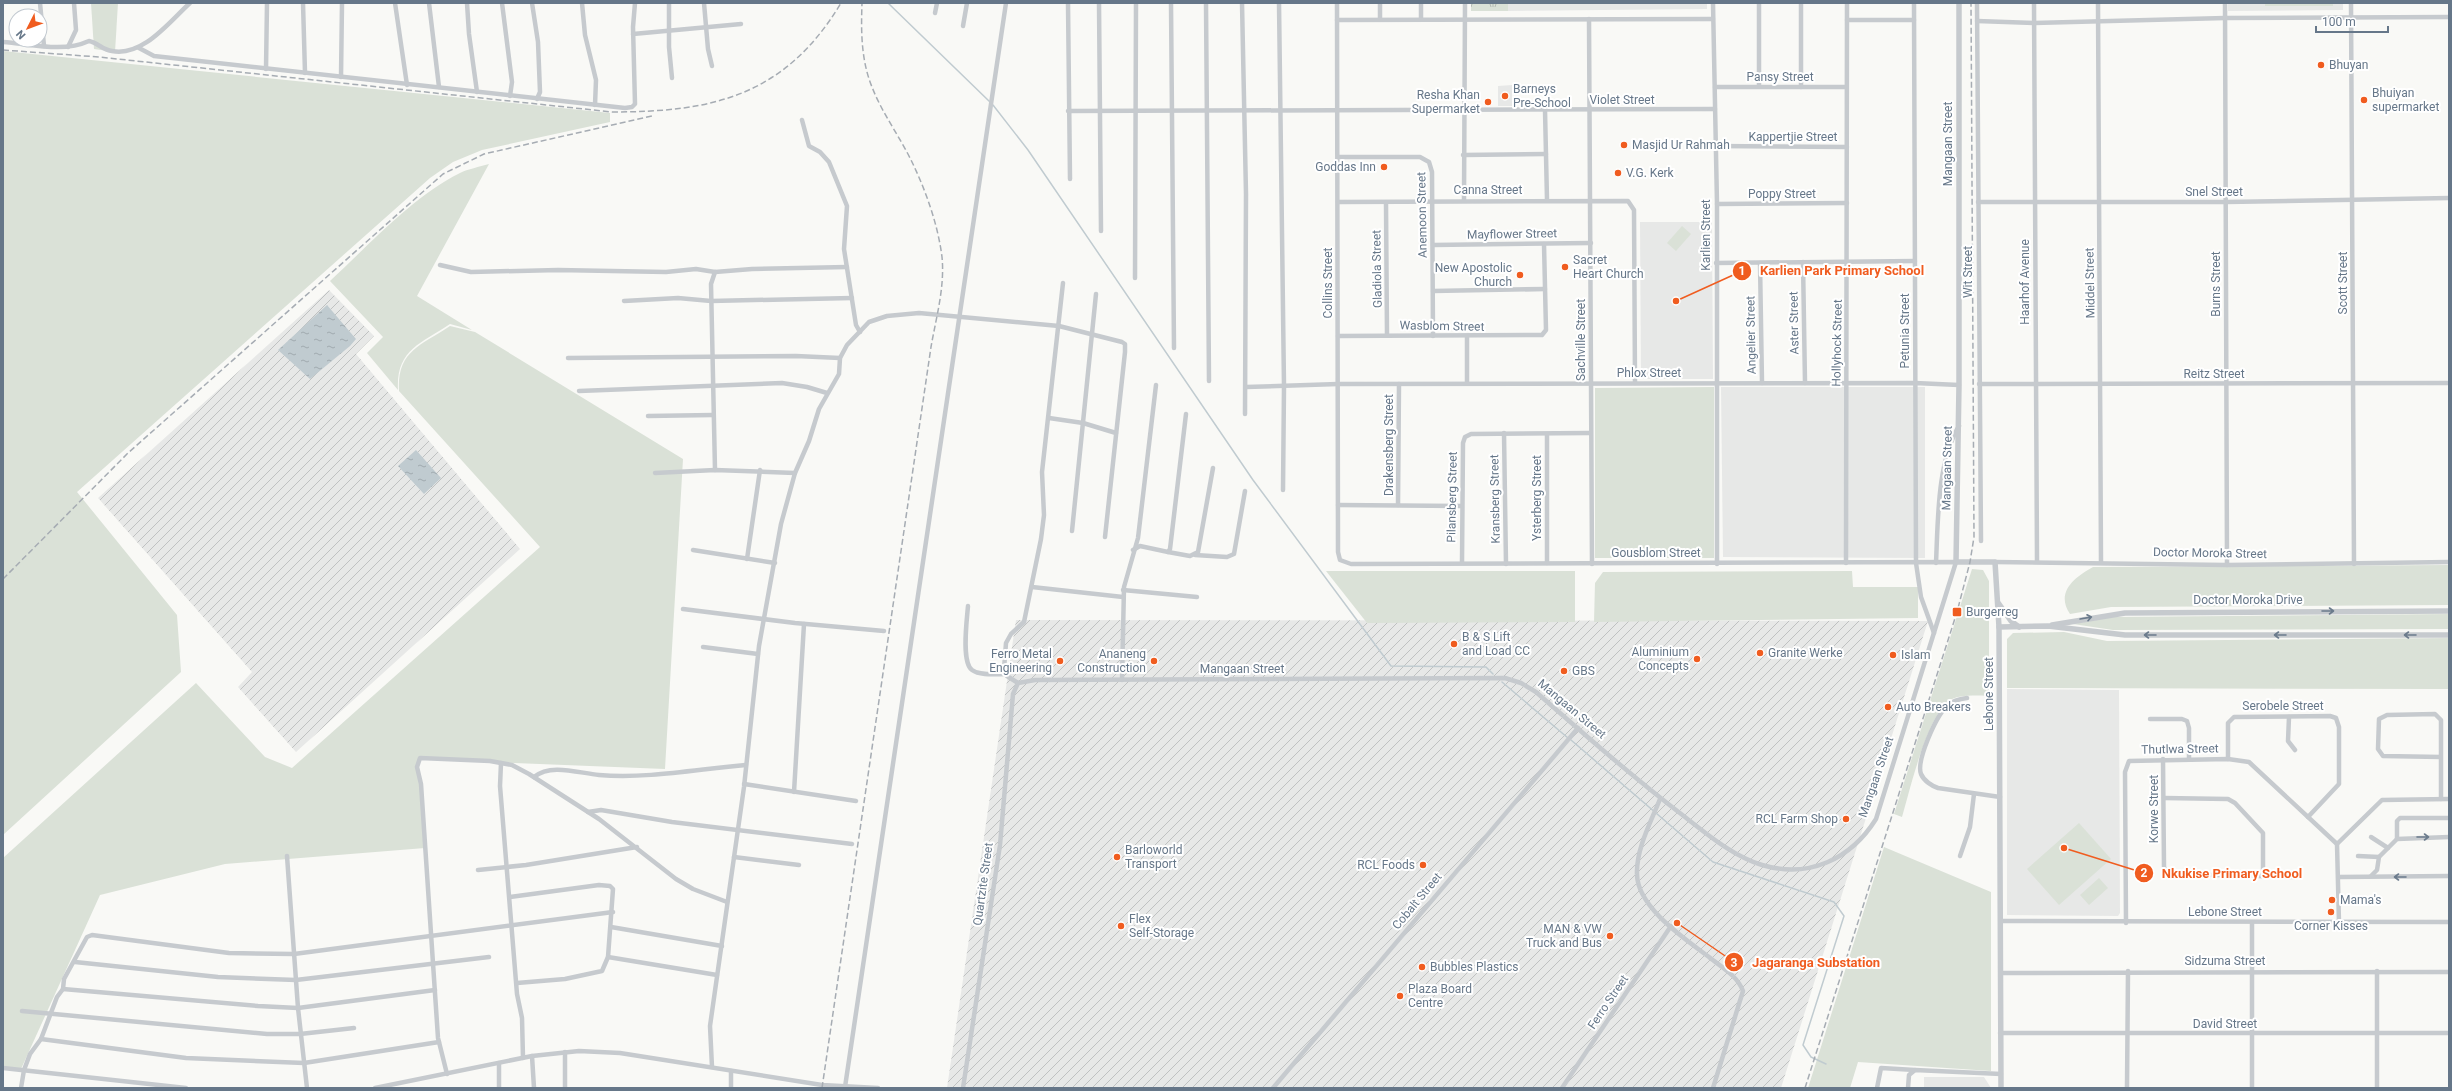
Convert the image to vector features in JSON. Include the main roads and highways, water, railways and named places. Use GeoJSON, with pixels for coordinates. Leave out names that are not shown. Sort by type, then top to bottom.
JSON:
{"type":"FeatureCollection","features":[{"type":"Feature","properties":{"kind":"water"},"geometry":{"type":"Polygon","coordinates":[[[327,305],[356,339],[350,346],[310,379],[278,350],[327,305]]]}},
{"type":"Feature","properties":{"kind":"water"},"geometry":{"type":"Polygon","coordinates":[[[416,450],[441,478],[424,494],[398,466],[416,450]]]}},
{"type":"Feature","properties":{"kind":"waterway"},"geometry":{"type":"LineString","coordinates":[[888,3],[990,102]]}},
{"type":"Feature","properties":{"kind":"waterway"},"geometry":{"type":"LineString","coordinates":[[993,105],[1028,150],[1253,480],[1391,666],[1486,667],[1493,674]]}},
{"type":"Feature","properties":{"kind":"waterway"},"geometry":{"type":"LineString","coordinates":[[1502,682],[1568,738]]}},
{"type":"Feature","properties":{"kind":"waterway"},"geometry":{"type":"LineString","coordinates":[[1571,740],[1713,862],[1834,902],[1844,916],[1803,1045],[1811,1057],[1826,1064]]}},
{"type":"Feature","properties":{"kind":"railway"},"geometry":{"type":"LineString","coordinates":[[3,50],[99,57],[612,112],[649,111],[683,108],[714,102],[743,92],[771,78],[796,59],[819,34],[841,3]]}},
{"type":"Feature","properties":{"kind":"railway"},"geometry":{"type":"LineString","coordinates":[[822,1088],[931,347],[940,302],[943,268],[940,245],[927,196],[912,162],[881,106],[868,77],[862,45],[862,3]]}},
{"type":"Feature","properties":{"kind":"railway"},"geometry":{"type":"LineString","coordinates":[[1805,1088],[1957,612],[1970,562],[1974,537],[1971,3]]}},
{"type":"Feature","properties":{"kind":"railway"},"geometry":{"type":"LineString","coordinates":[[3,579],[128,453],[443,174],[484,154],[652,116]]}},
{"type":"Feature","properties":{"kind":"place","name":"Bhuyan"},"geometry":{"type":"Point","coordinates":[2321,65]}},
{"type":"Feature","properties":{"kind":"place","name":"Barneys Pre-School"},"geometry":{"type":"Point","coordinates":[1505,96]}},
{"type":"Feature","properties":{"kind":"place","name":"Bhuiyan supermarket"},"geometry":{"type":"Point","coordinates":[2364,100]}},
{"type":"Feature","properties":{"kind":"place","name":"Resha Khan Supermarket"},"geometry":{"type":"Point","coordinates":[1488,102]}},
{"type":"Feature","properties":{"kind":"place","name":"Masjid Ur Rahmah"},"geometry":{"type":"Point","coordinates":[1624,145]}},
{"type":"Feature","properties":{"kind":"place","name":"Goddas Inn"},"geometry":{"type":"Point","coordinates":[1384,167]}},
{"type":"Feature","properties":{"kind":"place","name":"V.G. Kerk"},"geometry":{"type":"Point","coordinates":[1618,173]}},
{"type":"Feature","properties":{"kind":"place","name":"Sacret Heart Church"},"geometry":{"type":"Point","coordinates":[1565,267]}},
{"type":"Feature","properties":{"kind":"place","name":"New Apostolic Church"},"geometry":{"type":"Point","coordinates":[1520,275]}},
{"type":"Feature","properties":{"kind":"place","name":"Karlien Park Primary School"},"geometry":{"type":"Point","coordinates":[1676,301]}},
{"type":"Feature","properties":{"kind":"place","name":"Burgerreg"},"geometry":{"type":"Point","coordinates":[1957,612]}},
{"type":"Feature","properties":{"kind":"place","name":"B & S Lift and Load CC"},"geometry":{"type":"Point","coordinates":[1454,644]}},
{"type":"Feature","properties":{"kind":"place","name":"Granite Werke"},"geometry":{"type":"Point","coordinates":[1760,653]}},
{"type":"Feature","properties":{"kind":"place","name":"Islam"},"geometry":{"type":"Point","coordinates":[1893,655]}},
{"type":"Feature","properties":{"kind":"place","name":"Aluminium Concepts"},"geometry":{"type":"Point","coordinates":[1697,659]}},
{"type":"Feature","properties":{"kind":"place","name":"Ferro Metal Engineering"},"geometry":{"type":"Point","coordinates":[1060,661]}},
{"type":"Feature","properties":{"kind":"place","name":"Ananeng Construction"},"geometry":{"type":"Point","coordinates":[1154,661]}},
{"type":"Feature","properties":{"kind":"place","name":"GBS"},"geometry":{"type":"Point","coordinates":[1564,671]}},
{"type":"Feature","properties":{"kind":"place","name":"Auto Breakers"},"geometry":{"type":"Point","coordinates":[1888,707]}},
{"type":"Feature","properties":{"kind":"place","name":"RCL Farm Shop"},"geometry":{"type":"Point","coordinates":[1846,819]}},
{"type":"Feature","properties":{"kind":"place","name":"Nkukise Primary School"},"geometry":{"type":"Point","coordinates":[2064,848]}},
{"type":"Feature","properties":{"kind":"place","name":"Barloworld Transport"},"geometry":{"type":"Point","coordinates":[1117,857]}},
{"type":"Feature","properties":{"kind":"place","name":"RCL Foods"},"geometry":{"type":"Point","coordinates":[1423,865]}},
{"type":"Feature","properties":{"kind":"place","name":"Mama's"},"geometry":{"type":"Point","coordinates":[2332,900]}},
{"type":"Feature","properties":{"kind":"place","name":"Corner Kisses"},"geometry":{"type":"Point","coordinates":[2331,912]}},
{"type":"Feature","properties":{"kind":"place","name":"Jagaranga Substation"},"geometry":{"type":"Point","coordinates":[1677,923]}},
{"type":"Feature","properties":{"kind":"place","name":"Flex Self-Storage"},"geometry":{"type":"Point","coordinates":[1121,926]}},
{"type":"Feature","properties":{"kind":"place","name":"MAN & VW Truck and Bus"},"geometry":{"type":"Point","coordinates":[1610,936]}},
{"type":"Feature","properties":{"kind":"place","name":"Bubbles Plastics"},"geometry":{"type":"Point","coordinates":[1422,967]}},
{"type":"Feature","properties":{"kind":"place","name":"Plaza Board Centre"},"geometry":{"type":"Point","coordinates":[1400,996]}}]}
